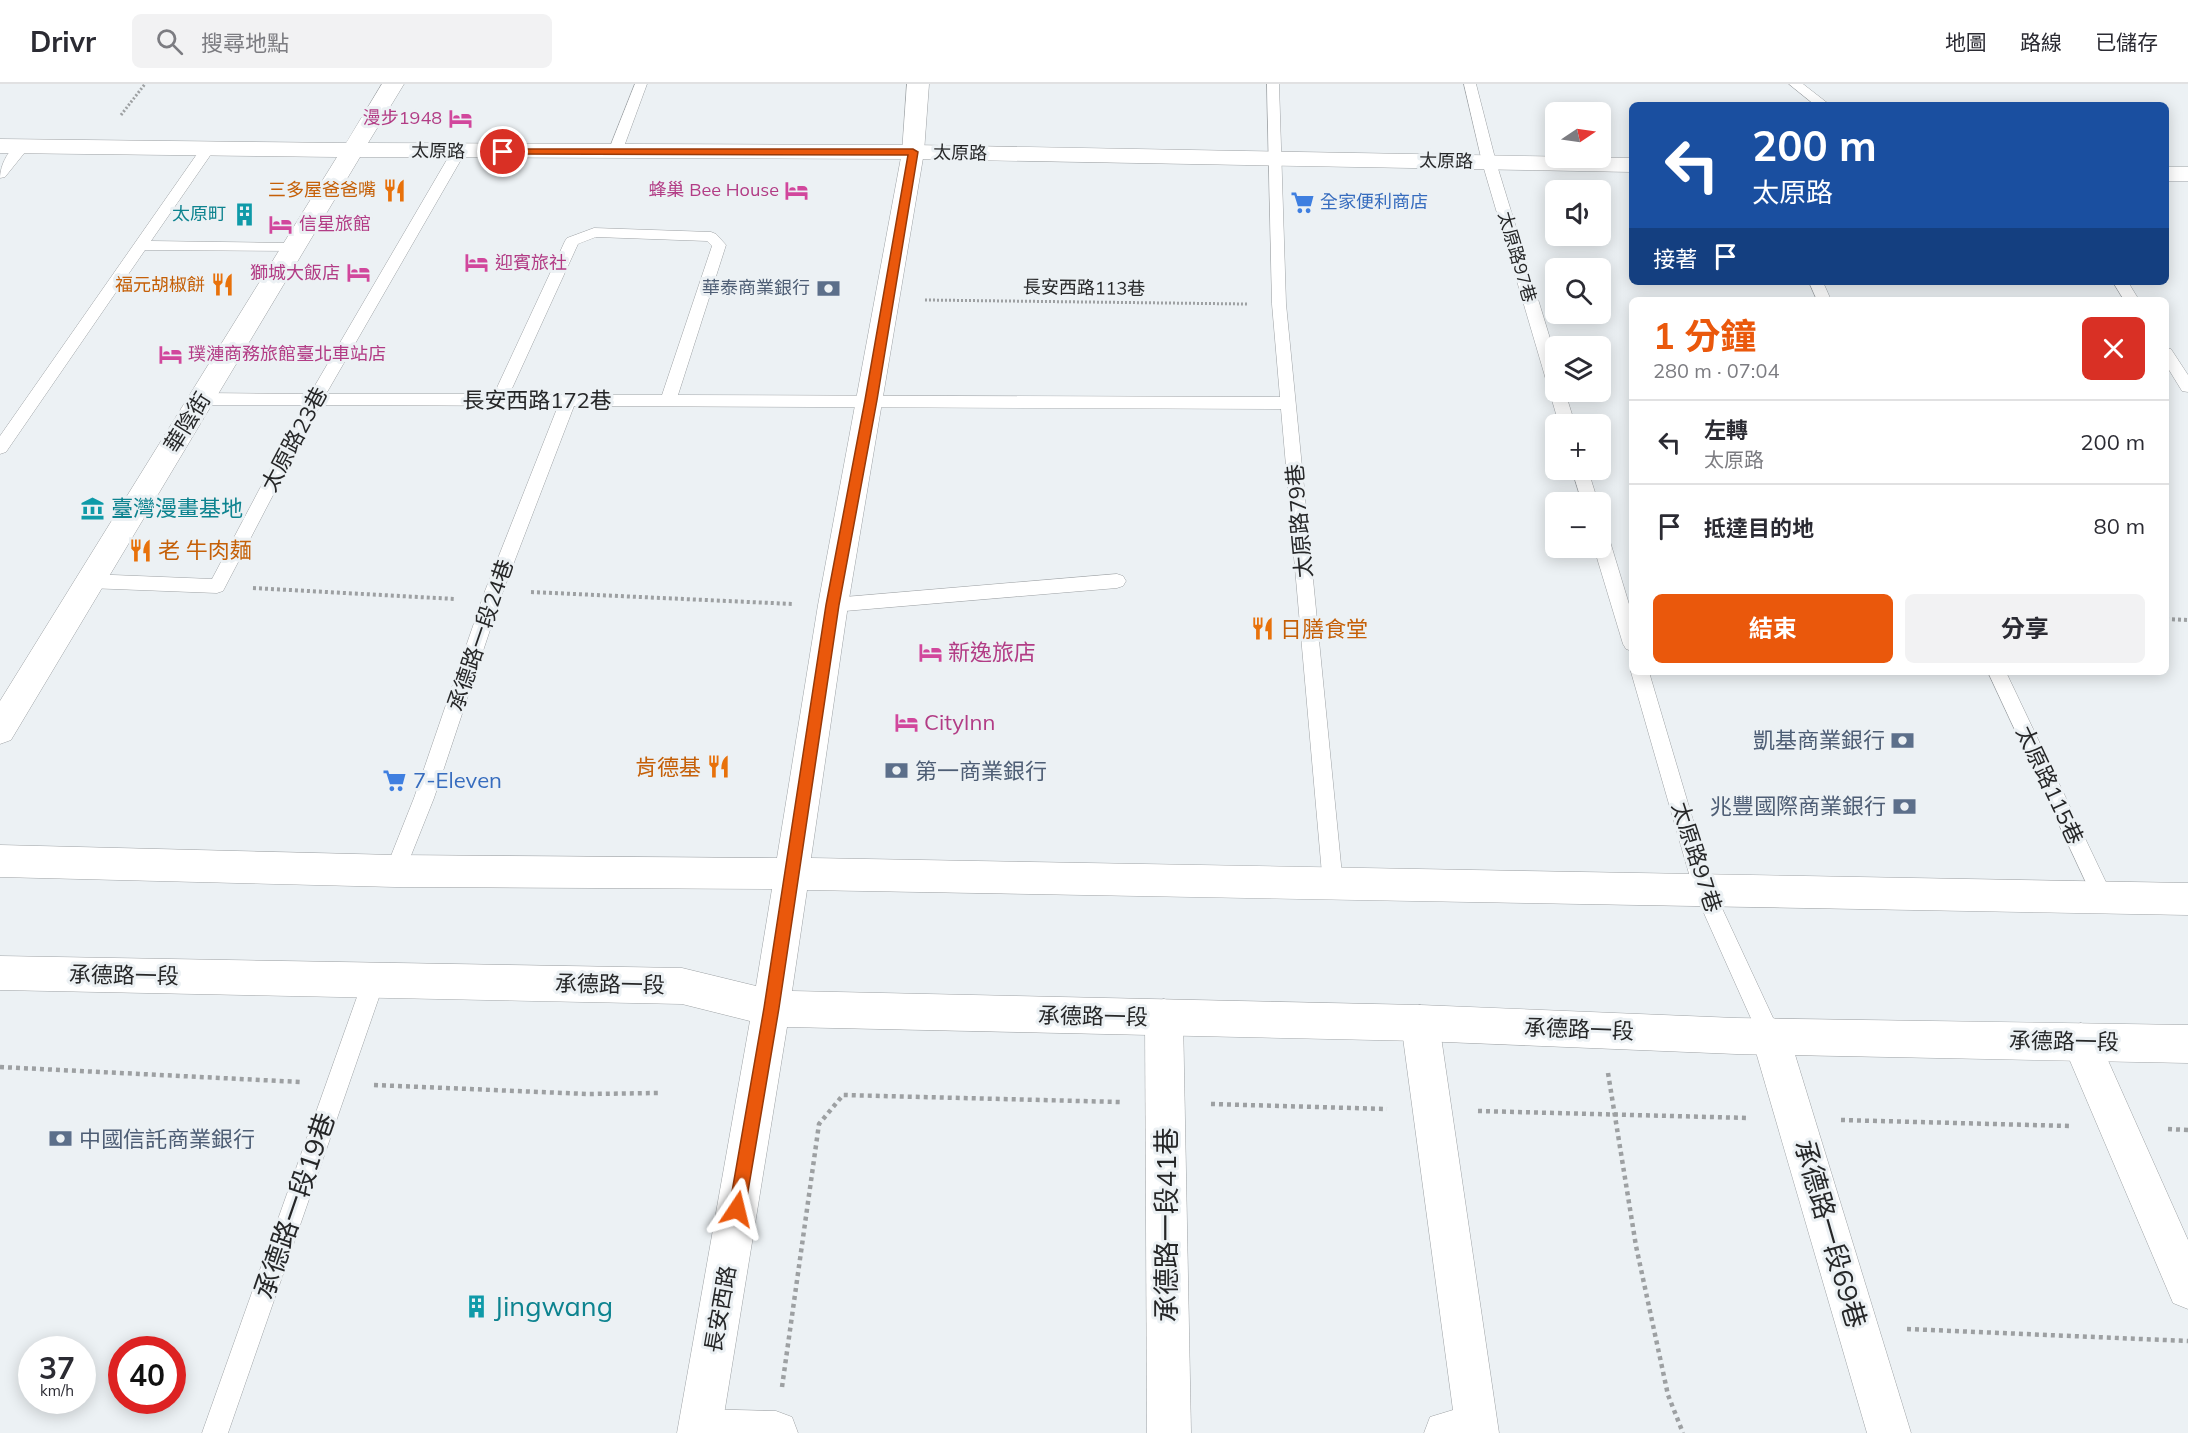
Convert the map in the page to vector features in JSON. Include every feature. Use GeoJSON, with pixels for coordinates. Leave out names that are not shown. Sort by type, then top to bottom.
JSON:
{"type":"FeatureCollection","features":[{"type":"Feature","properties":{"kind":"street","name":"華陰街"},"geometry":{"type":"LineString","coordinates":[[0,730],[88,581],[202,399],[393,84]]}},
{"type":"Feature","properties":{"kind":"street","name":"長安西路"},"geometry":{"type":"LineString","coordinates":[[699,1432],[771,1008],[833,605],[913,152],[918,84]]}},
{"type":"Feature","properties":{"kind":"street","name":"太原路"},"geometry":{"type":"LineString","coordinates":[[0,146],[459,151],[913,152],[1629,165]]}},
{"type":"Feature","properties":{"kind":"street"},"geometry":{"type":"LineString","coordinates":[[2169,174],[2188,174]]}},
{"type":"Feature","properties":{"kind":"street"},"geometry":{"type":"LineString","coordinates":[[0,861],[395,870],[2188,899]]}},
{"type":"Feature","properties":{"kind":"street","name":"承德路一段"},"geometry":{"type":"LineString","coordinates":[[0,973],[682,986],[771,1008],[1420,1023],[1736,1036],[2188,1044]]}},
{"type":"Feature","properties":{"kind":"street","name":"承德路一段41巷"},"geometry":{"type":"LineString","coordinates":[[1164,1017],[1169,1433]]}},
{"type":"Feature","properties":{"kind":"street"},"geometry":{"type":"LineString","coordinates":[[1420,1023],[1478,1430],[1446,1433]]}},
{"type":"Feature","properties":{"kind":"street","name":"承德路一段69巷"},"geometry":{"type":"LineString","coordinates":[[1770,1035],[1889,1433]]}},
{"type":"Feature","properties":{"kind":"street"},"geometry":{"type":"LineString","coordinates":[[2081,1042],[2188,1288]]}},
{"type":"Feature","properties":{"kind":"street"},"geometry":{"type":"LineString","coordinates":[[699,1432],[776,1433]]}},
{"type":"Feature","properties":{"kind":"lane"},"geometry":{"type":"LineString","coordinates":[[615,152],[641,84]]}},
{"type":"Feature","properties":{"kind":"lane","name":"太原路79巷"},"geometry":{"type":"LineString","coordinates":[[1273,84],[1279,304],[1333,885]]}},
{"type":"Feature","properties":{"kind":"lane","name":"太原路97巷"},"geometry":{"type":"LineString","coordinates":[[1470,84],[1489,162],[1545,349]]}},
{"type":"Feature","properties":{"kind":"lane"},"geometry":{"type":"LineString","coordinates":[[1795,84],[1819,102]]}},
{"type":"Feature","properties":{"kind":"lane"},"geometry":{"type":"LineString","coordinates":[[0,174],[23,146]]}},
{"type":"Feature","properties":{"kind":"lane"},"geometry":{"type":"LineString","coordinates":[[0,448],[209,147]]}},
{"type":"Feature","properties":{"kind":"lane","name":"太原路23巷"},"geometry":{"type":"LineString","coordinates":[[217,586],[315,399],[459,151]]}},
{"type":"Feature","properties":{"kind":"lane"},"geometry":{"type":"LineString","coordinates":[[499,400],[572,241],[594,232],[711,237],[719,245],[668,400]]}},
{"type":"Feature","properties":{"kind":"lane"},"geometry":{"type":"LineString","coordinates":[[141,245],[293,248]]}},
{"type":"Feature","properties":{"kind":"lane"},"geometry":{"type":"LineString","coordinates":[[2169,358],[2188,387]]}},
{"type":"Feature","properties":{"kind":"lane","name":"長安西路172巷"},"geometry":{"type":"LineString","coordinates":[[202,399],[1288,403]]}},
{"type":"Feature","properties":{"kind":"lane","name":"承德路一段24巷"},"geometry":{"type":"LineString","coordinates":[[395,870],[424,798],[493,596],[568,401]]}},
{"type":"Feature","properties":{"kind":"lane"},"geometry":{"type":"LineString","coordinates":[[1606,558],[1629,634]]}},
{"type":"Feature","properties":{"kind":"lane"},"geometry":{"type":"LineString","coordinates":[[88,581],[217,586]]}},
{"type":"Feature","properties":{"kind":"lane"},"geometry":{"type":"LineString","coordinates":[[833,605],[1117,581]]}},
{"type":"Feature","properties":{"kind":"lane","name":"太原路97巷"},"geometry":{"type":"LineString","coordinates":[[1641,675],[1704,891],[1770,1035]]}},
{"type":"Feature","properties":{"kind":"lane","name":"太原路115巷"},"geometry":{"type":"LineString","coordinates":[[1998,675],[2103,897]]}},
{"type":"Feature","properties":{"kind":"lane","name":"承德路一段19巷"},"geometry":{"type":"LineString","coordinates":[[215,1433],[374,980]]}},
{"type":"Feature","properties":{"kind":"path","name":"長安西路113巷"},"geometry":{"type":"LineString","coordinates":[[888,299],[1279,304]]}},
{"type":"Feature","properties":{"kind":"path"},"geometry":{"type":"LineString","coordinates":[[217,586],[833,605]]}},
{"type":"Feature","properties":{"kind":"path"},"geometry":{"type":"LineString","coordinates":[[2169,619],[2188,620]]}},
{"type":"Feature","properties":{"kind":"path"},"geometry":{"type":"LineString","coordinates":[[1601,1029],[1636,1246],[1665,1383],[1683,1433]]}},
{"type":"Feature","properties":{"kind":"path"},"geometry":{"type":"LineString","coordinates":[[776,1433],[819,1124],[843,1095],[1614,1113],[2188,1130]]}},
{"type":"Feature","properties":{"kind":"path"},"geometry":{"type":"LineString","coordinates":[[1857,1327],[2188,1341]]}},
{"type":"Feature","properties":{"kind":"place","name":"漫步1948"},"geometry":{"type":"Point","coordinates":[460,118]}},
{"type":"Feature","properties":{"kind":"place","name":"三多屋爸爸嘴"},"geometry":{"type":"Point","coordinates":[394,190]}},
{"type":"Feature","properties":{"kind":"place","name":"蜂巢 Bee House"},"geometry":{"type":"Point","coordinates":[797,190]}},
{"type":"Feature","properties":{"kind":"place","name":"全家便利商店"},"geometry":{"type":"Point","coordinates":[1302,202]}},
{"type":"Feature","properties":{"kind":"place","name":"太原町"},"geometry":{"type":"Point","coordinates":[244,214]}},
{"type":"Feature","properties":{"kind":"place","name":"信星旅館"},"geometry":{"type":"Point","coordinates":[281,224]}},
{"type":"Feature","properties":{"kind":"place","name":"迎賓旅社"},"geometry":{"type":"Point","coordinates":[477,263]}},
{"type":"Feature","properties":{"kind":"place","name":"獅城大飯店"},"geometry":{"type":"Point","coordinates":[358,273]}},
{"type":"Feature","properties":{"kind":"place","name":"福元胡椒餅"},"geometry":{"type":"Point","coordinates":[223,285]}},
{"type":"Feature","properties":{"kind":"place","name":"華泰商業銀行"},"geometry":{"type":"Point","coordinates":[828,288]}},
{"type":"Feature","properties":{"kind":"place","name":"璞漣商務旅館臺北車站店"},"geometry":{"type":"Point","coordinates":[170,354]}},
{"type":"Feature","properties":{"kind":"place","name":"臺灣漫畫基地"},"geometry":{"type":"Point","coordinates":[93,508]}},
{"type":"Feature","properties":{"kind":"place","name":"老 牛肉麺"},"geometry":{"type":"Point","coordinates":[140,550]}},
{"type":"Feature","properties":{"kind":"place","name":"日膳食堂"},"geometry":{"type":"Point","coordinates":[1262,629]}},
{"type":"Feature","properties":{"kind":"place","name":"新逸旅店"},"geometry":{"type":"Point","coordinates":[930,652]}},
{"type":"Feature","properties":{"kind":"place","name":"CityInn"},"geometry":{"type":"Point","coordinates":[906,722]}},
{"type":"Feature","properties":{"kind":"place","name":"凱基商業銀行"},"geometry":{"type":"Point","coordinates":[1903,740]}},
{"type":"Feature","properties":{"kind":"place","name":"肯德基"},"geometry":{"type":"Point","coordinates":[719,767]}},
{"type":"Feature","properties":{"kind":"place","name":"第一商業銀行"},"geometry":{"type":"Point","coordinates":[897,771]}},
{"type":"Feature","properties":{"kind":"place","name":"7-Eleven"},"geometry":{"type":"Point","coordinates":[395,780]}},
{"type":"Feature","properties":{"kind":"place","name":"兆豐國際商業銀行"},"geometry":{"type":"Point","coordinates":[1904,806]}},
{"type":"Feature","properties":{"kind":"place","name":"中國信託商業銀行"},"geometry":{"type":"Point","coordinates":[61,1139]}},
{"type":"Feature","properties":{"kind":"place","name":"Jingwang"},"geometry":{"type":"Point","coordinates":[476,1307]}},
{"type":"Feature","properties":{"kind":"route"},"geometry":{"type":"LineString","coordinates":[[503,152],[913,152],[833,605],[771,1008],[737,1209]]}}]}
